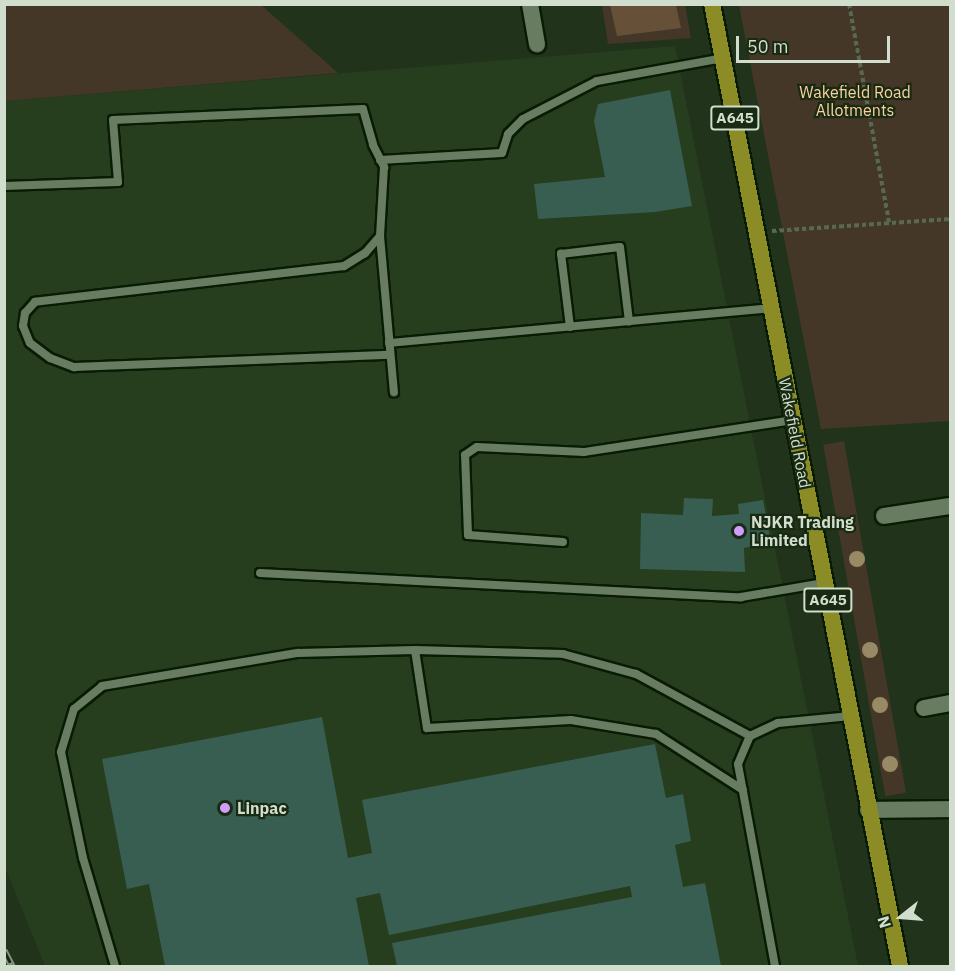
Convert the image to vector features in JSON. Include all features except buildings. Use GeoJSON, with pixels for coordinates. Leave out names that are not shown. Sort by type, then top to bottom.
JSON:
{"type":"FeatureCollection","features":[{"type":"Feature","properties":{"kind":"main road","name":"Wakefield Road"},"geometry":{"type":"LineString","coordinates":[[712,4],[900,966]]}},
{"type":"Feature","properties":{"kind":"street"},"geometry":{"type":"LineString","coordinates":[[530,4],[537,44]]}},
{"type":"Feature","properties":{"kind":"street"},"geometry":{"type":"LineString","coordinates":[[884,516],[951,506]]}},
{"type":"Feature","properties":{"kind":"street"},"geometry":{"type":"LineString","coordinates":[[924,708],[951,703]]}},
{"type":"Feature","properties":{"kind":"street"},"geometry":{"type":"LineString","coordinates":[[868,810],[951,809]]}},
{"type":"Feature","properties":{"kind":"lane"},"geometry":{"type":"LineString","coordinates":[[380,160],[502,153],[508,134],[523,119],[597,81],[723,58]]}},
{"type":"Feature","properties":{"kind":"lane"},"geometry":{"type":"LineString","coordinates":[[4,186],[118,182],[113,120],[363,109],[384,166],[380,236],[394,392]]}},
{"type":"Feature","properties":{"kind":"lane"},"geometry":{"type":"LineString","coordinates":[[380,236],[344,266],[34,302],[25,313],[23,326],[30,343],[50,358],[74,367],[390,355]]}},
{"type":"Feature","properties":{"kind":"lane"},"geometry":{"type":"LineString","coordinates":[[570,327],[561,254],[620,247],[629,321]]}},
{"type":"Feature","properties":{"kind":"lane"},"geometry":{"type":"LineString","coordinates":[[389,343],[771,308]]}},
{"type":"Feature","properties":{"kind":"lane"},"geometry":{"type":"LineString","coordinates":[[563,542],[468,535],[465,455],[477,447],[584,452],[793,420]]}},
{"type":"Feature","properties":{"kind":"lane"},"geometry":{"type":"LineString","coordinates":[[260,573],[741,597],[824,583]]}},
{"type":"Feature","properties":{"kind":"lane"},"geometry":{"type":"LineString","coordinates":[[115,966],[83,858],[61,752],[74,709],[102,686],[298,653],[415,650],[563,654],[636,674],[750,736]]}},
{"type":"Feature","properties":{"kind":"lane"},"geometry":{"type":"LineString","coordinates":[[415,650],[427,728],[571,720],[656,734],[743,790]]}},
{"type":"Feature","properties":{"kind":"lane"},"geometry":{"type":"LineString","coordinates":[[775,966],[738,764],[750,736],[778,723],[851,716]]}},
{"type":"Feature","properties":{"kind":"path"},"geometry":{"type":"LineString","coordinates":[[849,4],[889,223]]}},
{"type":"Feature","properties":{"kind":"path"},"geometry":{"type":"LineString","coordinates":[[757,232],[951,219]]}},
{"type":"Feature","properties":{"kind":"shaded area"},"geometry":{"type":"Polygon","coordinates":[[[610,5],[676,5],[681,28],[617,36],[610,5]]]}},
{"type":"Feature","properties":{"kind":"shaded area"},"geometry":{"type":"Polygon","coordinates":[[[675,46],[858,966],[45,966],[5,867],[5,101],[675,46]]]}},
{"type":"Feature","properties":{"kind":"green space"},"geometry":{"type":"Polygon","coordinates":[[[5,4],[261,5],[338,73],[5,101],[5,4]]]}},
{"type":"Feature","properties":{"kind":"green space"},"geometry":{"type":"Polygon","coordinates":[[[602,5],[685,5],[691,38],[608,44],[602,5]]]}},
{"type":"Feature","properties":{"kind":"green space","name":"Wakefield Road Allotments"},"geometry":{"type":"Polygon","coordinates":[[[739,5],[950,5],[950,421],[821,429],[739,5]]]}},
{"type":"Feature","properties":{"kind":"green space"},"geometry":{"type":"Polygon","coordinates":[[[844,441],[906,793],[885,796],[823,445],[844,441]]]}},
{"type":"Feature","properties":{"kind":"railway"},"geometry":{"type":"LineString","coordinates":[[4,950],[12,966]]}},
{"type":"Feature","properties":{"kind":"place","name":"NJKR Trading Limited"},"geometry":{"type":"Point","coordinates":[739,531]}},
{"type":"Feature","properties":{"kind":"place","name":"Linpac"},"geometry":{"type":"Point","coordinates":[225,808]}}]}
